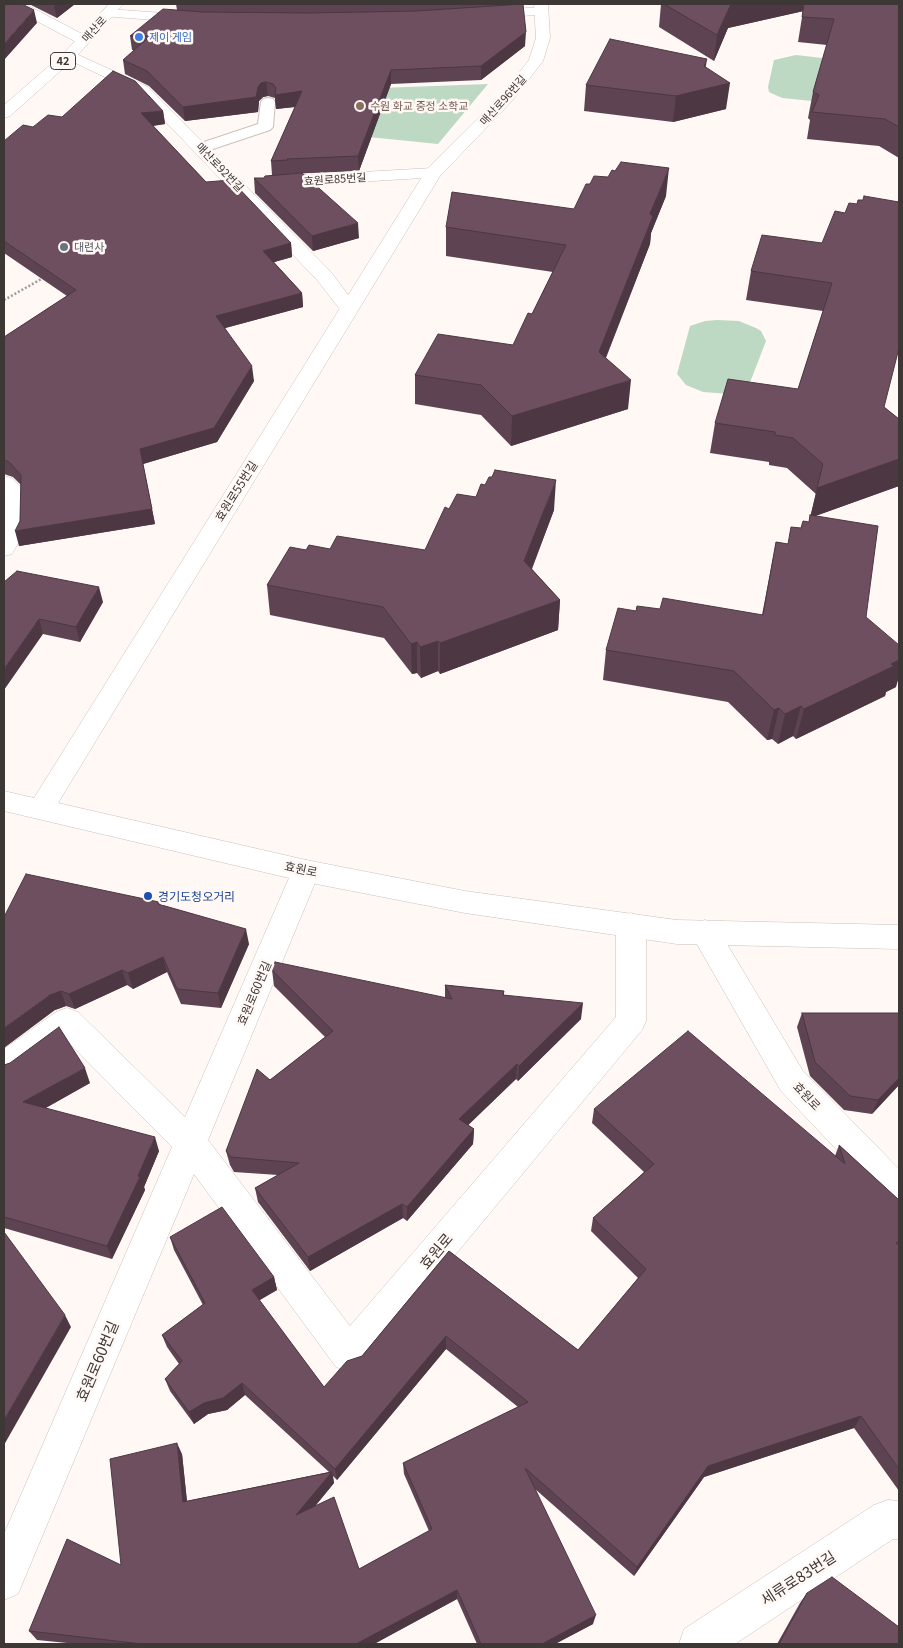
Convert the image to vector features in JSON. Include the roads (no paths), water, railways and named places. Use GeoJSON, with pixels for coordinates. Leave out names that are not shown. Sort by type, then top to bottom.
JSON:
{"type":"FeatureCollection","features":[{"type":"Feature","properties":{"kind":"street"},"geometry":{"type":"LineString","coordinates":[[15,4],[83,40]]}},
{"type":"Feature","properties":{"kind":"street"},"geometry":{"type":"LineString","coordinates":[[112,8],[205,20]]}},
{"type":"Feature","properties":{"kind":"street","name":"매산로"},"geometry":{"type":"LineString","coordinates":[[4,113],[70,55],[112,8]]}},
{"type":"Feature","properties":{"kind":"street","name":"매산로96번길"},"geometry":{"type":"LineString","coordinates":[[433,172],[507,98],[536,61],[543,38],[541,8],[474,15]]}},
{"type":"Feature","properties":{"kind":"street","name":"매산로92번길"},"geometry":{"type":"LineString","coordinates":[[70,55],[143,90],[238,185],[324,276],[350,308]]}},
{"type":"Feature","properties":{"kind":"street","name":"효원로85번길"},"geometry":{"type":"LineString","coordinates":[[238,185],[433,172]]}},
{"type":"Feature","properties":{"kind":"street","name":"효원로55번길"},"geometry":{"type":"LineString","coordinates":[[40,810],[433,172]]}},
{"type":"Feature","properties":{"kind":"street"},"geometry":{"type":"LineString","coordinates":[[4,482],[12,490],[11,536],[4,549]]}},
{"type":"Feature","properties":{"kind":"street","name":"효원로"},"geometry":{"type":"LineString","coordinates":[[4,801],[306,870],[465,902],[677,932],[886,937]]}},
{"type":"Feature","properties":{"kind":"street","name":"효원로60번길"},"geometry":{"type":"LineString","coordinates":[[4,1580],[306,870]]}},
{"type":"Feature","properties":{"kind":"street","name":"효원로"},"geometry":{"type":"LineString","coordinates":[[190,1143],[349,1354],[631,1021],[631,925]]}},
{"type":"Feature","properties":{"kind":"street","name":"효원로"},"geometry":{"type":"LineString","coordinates":[[705,932],[792,1081],[899,1192]]}},
{"type":"Feature","properties":{"kind":"street"},"geometry":{"type":"LineString","coordinates":[[886,937],[899,958]]}},
{"type":"Feature","properties":{"kind":"street"},"geometry":{"type":"LineString","coordinates":[[4,1066],[67,1021],[190,1143]]}},
{"type":"Feature","properties":{"kind":"street","name":"세류로83번길"},"geometry":{"type":"LineString","coordinates":[[699,1644],[888,1519],[899,1520]]}},
{"type":"Feature","properties":{"kind":"lane"},"geometry":{"type":"LineString","coordinates":[[201,148],[265,127],[268,102]]}},
{"type":"Feature","properties":{"kind":"place","name":"제이 게임"},"geometry":{"type":"Point","coordinates":[139,37]}},
{"type":"Feature","properties":{"kind":"place","name":"수원 화교 중정 소학교"},"geometry":{"type":"Point","coordinates":[360,106]}},
{"type":"Feature","properties":{"kind":"place","name":"대련사"},"geometry":{"type":"Point","coordinates":[64,247]}},
{"type":"Feature","properties":{"kind":"place","name":"경기도청오거리"},"geometry":{"type":"Point","coordinates":[148,896]}}]}
